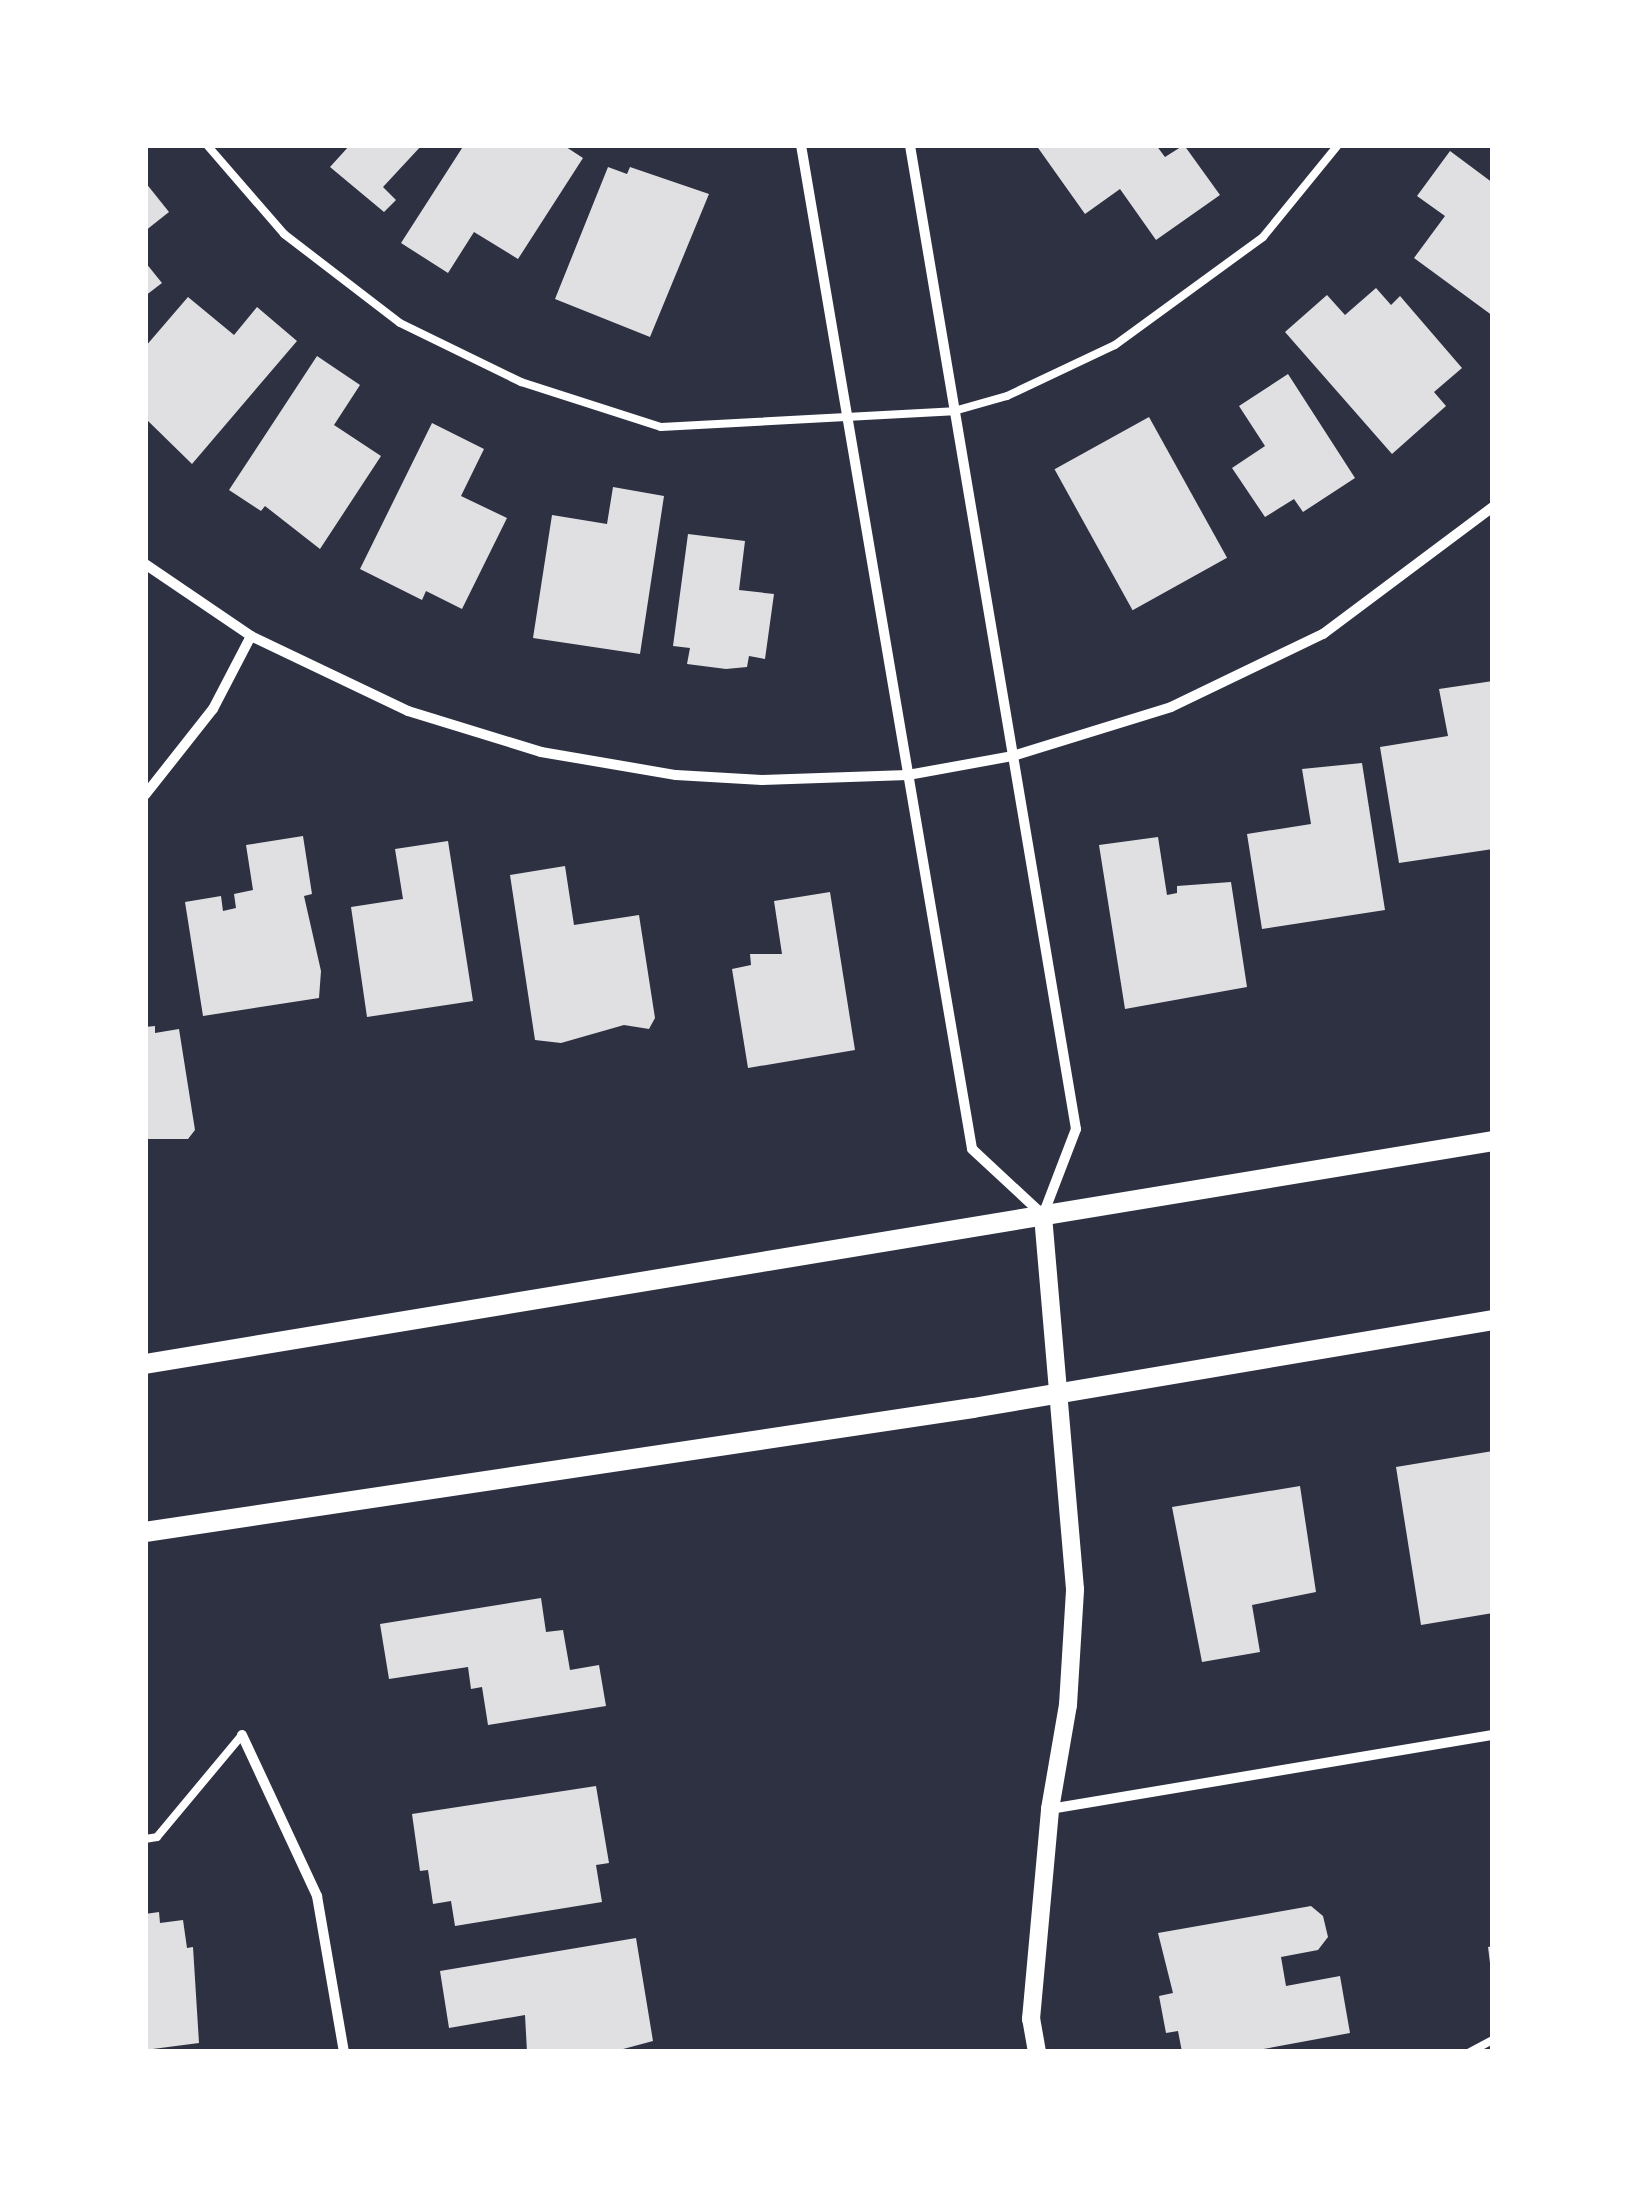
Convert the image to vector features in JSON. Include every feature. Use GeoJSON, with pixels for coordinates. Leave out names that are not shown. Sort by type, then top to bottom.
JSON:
{"type":"FeatureCollection","features":[{"type":"Feature","properties":{"kind":"main road"},"geometry":{"type":"LineString","coordinates":[[145,1364],[1493,1141]]}},
{"type":"Feature","properties":{"kind":"main road"},"geometry":{"type":"LineString","coordinates":[[145,1532],[1056,1395],[1493,1320]]}},
{"type":"Feature","properties":{"kind":"street"},"geometry":{"type":"LineString","coordinates":[[801,145],[972,1149],[1043,1216]]}},
{"type":"Feature","properties":{"kind":"street"},"geometry":{"type":"LineString","coordinates":[[910,145],[1076,1128],[1043,1216],[1075,1590],[1068,1705],[1050,1809],[1031,2019],[1037,2052]]}},
{"type":"Feature","properties":{"kind":"street"},"geometry":{"type":"LineString","coordinates":[[145,564],[251,636],[408,711],[541,752],[676,775],[762,780],[908,775],[1014,756],[1171,707],[1323,634],[1493,507]]}},
{"type":"Feature","properties":{"kind":"street"},"geometry":{"type":"LineString","coordinates":[[145,795],[213,709],[251,636]]}},
{"type":"Feature","properties":{"kind":"street"},"geometry":{"type":"LineString","coordinates":[[242,1735],[316,1896],[344,2052]]}},
{"type":"Feature","properties":{"kind":"street"},"geometry":{"type":"LineString","coordinates":[[1050,1809],[1493,1736]]}},
{"type":"Feature","properties":{"kind":"lane"},"geometry":{"type":"LineString","coordinates":[[207,145],[284,234],[400,323],[520,382],[660,427],[954,411],[1006,396],[1116,345],[1263,237],[1338,145]]}},
{"type":"Feature","properties":{"kind":"lane"},"geometry":{"type":"LineString","coordinates":[[145,1839],[157,1837],[242,1735]]}},
{"type":"Feature","properties":{"kind":"lane"},"geometry":{"type":"LineString","coordinates":[[1470,2052],[1493,2040]]}},
{"type":"Feature","properties":{"kind":"building"},"geometry":{"type":"Polygon","coordinates":[[[350,145],[422,145],[383,187],[396,200],[384,212],[330,167],[350,145]]]}},
{"type":"Feature","properties":{"kind":"building"},"geometry":{"type":"Polygon","coordinates":[[[464,145],[563,145],[583,158],[518,259],[474,232],[448,273],[401,243],[464,145]]]}},
{"type":"Feature","properties":{"kind":"building"},"geometry":{"type":"Polygon","coordinates":[[[1036,145],[1156,145],[1165,157],[1184,145],[1220,195],[1156,240],[1120,189],[1085,214],[1036,145]]]}},
{"type":"Feature","properties":{"kind":"building"},"geometry":{"type":"Polygon","coordinates":[[[1450,151],[1493,183],[1493,316],[1414,258],[1445,216],[1417,196],[1450,151]]]}},
{"type":"Feature","properties":{"kind":"building"},"geometry":{"type":"Polygon","coordinates":[[[608,167],[627,174],[630,167],[709,194],[650,337],[555,299],[608,167]]]}},
{"type":"Feature","properties":{"kind":"building"},"geometry":{"type":"Polygon","coordinates":[[[145,182],[169,212],[145,231],[145,182]]]}},
{"type":"Feature","properties":{"kind":"building"},"geometry":{"type":"Polygon","coordinates":[[[145,262],[162,283],[145,296],[145,262]]]}},
{"type":"Feature","properties":{"kind":"building"},"geometry":{"type":"Polygon","coordinates":[[[1376,288],[1391,305],[1400,296],[1462,368],[1434,392],[1446,406],[1392,454],[1285,332],[1327,295],[1345,315],[1376,288]]]}},
{"type":"Feature","properties":{"kind":"building"},"geometry":{"type":"Polygon","coordinates":[[[188,297],[234,335],[257,307],[297,341],[192,464],[145,418],[145,347],[188,297]]]}},
{"type":"Feature","properties":{"kind":"building"},"geometry":{"type":"Polygon","coordinates":[[[317,356],[360,385],[334,425],[381,456],[320,549],[265,506],[261,511],[229,490],[317,356]]]}},
{"type":"Feature","properties":{"kind":"building"},"geometry":{"type":"Polygon","coordinates":[[[1288,374],[1355,478],[1303,512],[1294,499],[1265,517],[1232,468],[1265,446],[1239,406],[1288,374]]]}},
{"type":"Feature","properties":{"kind":"building"},"geometry":{"type":"Polygon","coordinates":[[[1149,417],[1227,558],[1133,610],[1055,469],[1149,417]]]}},
{"type":"Feature","properties":{"kind":"building"},"geometry":{"type":"Polygon","coordinates":[[[432,423],[484,449],[461,496],[507,518],[462,609],[426,591],[422,600],[360,569],[432,423]]]}},
{"type":"Feature","properties":{"kind":"building"},"geometry":{"type":"Polygon","coordinates":[[[613,487],[664,496],[640,654],[533,638],[552,515],[607,524],[613,487]]]}},
{"type":"Feature","properties":{"kind":"building"},"geometry":{"type":"Polygon","coordinates":[[[688,534],[745,541],[739,590],[774,594],[765,659],[749,656],[747,667],[726,669],[687,664],[690,648],[673,646],[688,534]]]}},
{"type":"Feature","properties":{"kind":"building"},"geometry":{"type":"Polygon","coordinates":[[[1493,681],[1493,849],[1399,863],[1380,747],[1448,736],[1439,689],[1493,681]]]}},
{"type":"Feature","properties":{"kind":"building"},"geometry":{"type":"Polygon","coordinates":[[[1362,763],[1385,910],[1262,929],[1247,834],[1311,824],[1302,769],[1362,763]]]}},
{"type":"Feature","properties":{"kind":"building"},"geometry":{"type":"Polygon","coordinates":[[[303,836],[312,894],[304,896],[321,971],[319,998],[203,1016],[185,902],[221,896],[223,911],[236,908],[234,894],[253,890],[246,845],[303,836]]]}},
{"type":"Feature","properties":{"kind":"building"},"geometry":{"type":"Polygon","coordinates":[[[1158,837],[1167,895],[1177,893],[1177,886],[1231,882],[1247,987],[1125,1009],[1099,845],[1158,837]]]}},
{"type":"Feature","properties":{"kind":"building"},"geometry":{"type":"Polygon","coordinates":[[[448,841],[473,1001],[367,1017],[351,907],[403,899],[395,849],[448,841]]]}},
{"type":"Feature","properties":{"kind":"building"},"geometry":{"type":"Polygon","coordinates":[[[565,866],[574,925],[639,915],[655,1018],[649,1029],[624,1025],[561,1043],[535,1040],[510,875],[565,866]]]}},
{"type":"Feature","properties":{"kind":"building"},"geometry":{"type":"Polygon","coordinates":[[[830,892],[855,1050],[748,1068],[732,969],[751,965],[750,954],[782,954],[774,901],[830,892]]]}},
{"type":"Feature","properties":{"kind":"building"},"geometry":{"type":"Polygon","coordinates":[[[155,1026],[155,1033],[179,1029],[195,1130],[188,1139],[145,1139],[145,1027],[155,1026]]]}},
{"type":"Feature","properties":{"kind":"building"},"geometry":{"type":"Polygon","coordinates":[[[1493,1451],[1493,1613],[1421,1625],[1396,1467],[1493,1451]]]}},
{"type":"Feature","properties":{"kind":"building"},"geometry":{"type":"Polygon","coordinates":[[[1300,1486],[1316,1592],[1252,1605],[1260,1652],[1202,1662],[1172,1507],[1300,1486]]]}},
{"type":"Feature","properties":{"kind":"building"},"geometry":{"type":"Polygon","coordinates":[[[541,1598],[546,1632],[563,1630],[570,1670],[599,1665],[606,1706],[488,1725],[482,1687],[471,1689],[468,1667],[389,1679],[380,1624],[541,1598]]]}},
{"type":"Feature","properties":{"kind":"building"},"geometry":{"type":"Polygon","coordinates":[[[596,1786],[609,1863],[596,1865],[602,1902],[455,1926],[451,1901],[433,1904],[428,1870],[420,1871],[412,1814],[596,1786]]]}},
{"type":"Feature","properties":{"kind":"building"},"geometry":{"type":"Polygon","coordinates":[[[1311,1906],[1323,1916],[1328,1937],[1318,1950],[1281,1957],[1286,1986],[1340,1976],[1350,2033],[1247,2052],[1182,2052],[1178,2031],[1166,2033],[1159,1996],[1173,1993],[1158,1933],[1311,1906]]]}},
{"type":"Feature","properties":{"kind":"building"},"geometry":{"type":"Polygon","coordinates":[[[159,1912],[160,1923],[183,1920],[187,1948],[193,1947],[199,2043],[145,2050],[145,1914],[159,1912]]]}},
{"type":"Feature","properties":{"kind":"building"},"geometry":{"type":"Polygon","coordinates":[[[636,1938],[653,2041],[612,2052],[527,2052],[525,2015],[449,2028],[440,1971],[636,1938]]]}},
{"type":"Feature","properties":{"kind":"building"},"geometry":{"type":"Polygon","coordinates":[[[1493,1946],[1493,1971],[1491,1971],[1488,1947],[1493,1946]]]}}]}
